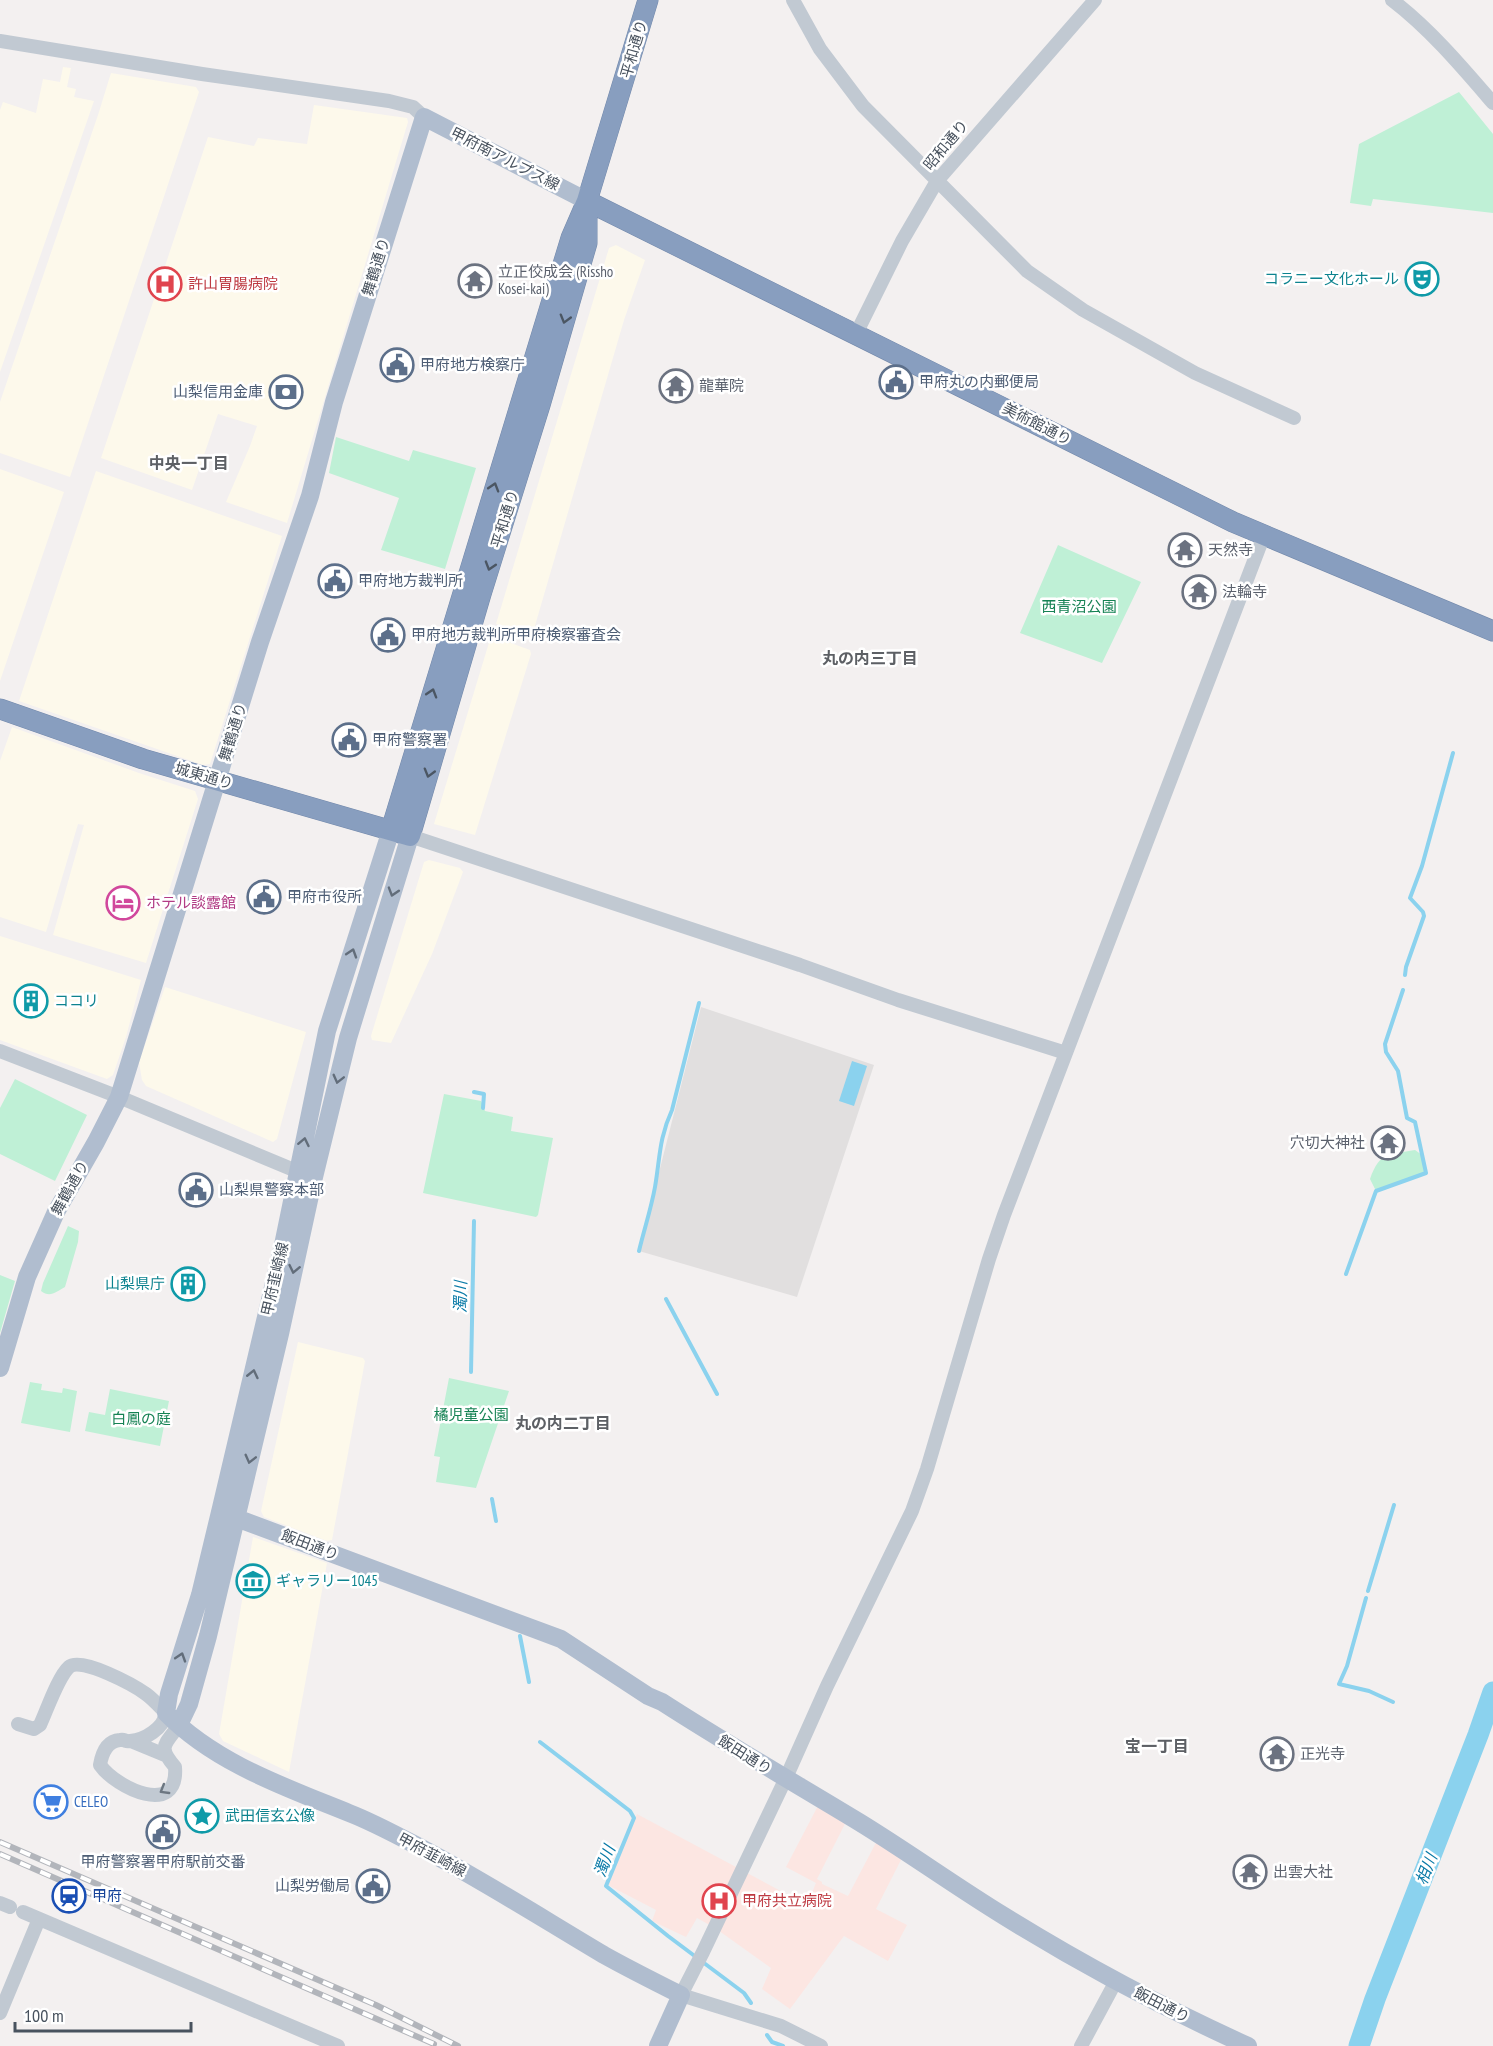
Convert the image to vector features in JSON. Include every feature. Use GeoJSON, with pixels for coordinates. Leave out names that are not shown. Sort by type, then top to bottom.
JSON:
{"type":"FeatureCollection","features":[{"type":"Feature","properties":{"kind":"highway","name":"平和通り"},"geometry":{"type":"LineString","coordinates":[[391,830],[571,238],[587,201],[648,0]]}},
{"type":"Feature","properties":{"kind":"highway","name":"平和通り"},"geometry":{"type":"LineString","coordinates":[[410,836],[588,243],[587,201]]}},
{"type":"Feature","properties":{"kind":"highway","name":"美術館通り"},"geometry":{"type":"LineString","coordinates":[[587,201],[1264,535],[1493,631]]}},
{"type":"Feature","properties":{"kind":"highway","name":"城東通り"},"geometry":{"type":"LineString","coordinates":[[0,710],[143,759],[410,836]]}},
{"type":"Feature","properties":{"kind":"main road","name":"甲府南アルプス線"},"geometry":{"type":"LineString","coordinates":[[424,117],[587,201]]}},
{"type":"Feature","properties":{"kind":"main road","name":"舞鶴通り"},"geometry":{"type":"LineString","coordinates":[[0,1368],[27,1277],[56,1212],[119,1097],[270,612],[310,496],[334,402],[424,117]]}},
{"type":"Feature","properties":{"kind":"main road","name":"甲府韮崎線"},"geometry":{"type":"LineString","coordinates":[[305,1175],[327,1031],[391,830]]}},
{"type":"Feature","properties":{"kind":"main road","name":"甲府韮崎線"},"geometry":{"type":"LineString","coordinates":[[410,836],[283,1245],[228,1515],[169,1694],[172,1719],[190,1736],[237,1765],[322,1803],[348,1812],[427,1851],[540,1915],[606,1956],[681,1995]]}},
{"type":"Feature","properties":{"kind":"main road","name":"飯田通り"},"geometry":{"type":"LineString","coordinates":[[228,1515],[561,1639],[648,1696],[662,1702],[785,1780],[859,1822],[1003,1916],[1162,2006],[1248,2046]]}},
{"type":"Feature","properties":{"kind":"main road"},"geometry":{"type":"LineString","coordinates":[[658,2046],[681,1995]]}},
{"type":"Feature","properties":{"kind":"street"},"geometry":{"type":"LineString","coordinates":[[793,0],[820,49],[863,106],[1027,272],[1083,310],[1195,373],[1294,418]]}},
{"type":"Feature","properties":{"kind":"street","name":"昭和通り"},"geometry":{"type":"LineString","coordinates":[[856,334],[902,241],[937,181],[1095,0]]}},
{"type":"Feature","properties":{"kind":"street"},"geometry":{"type":"LineString","coordinates":[[1392,0],[1446,51],[1493,103]]}},
{"type":"Feature","properties":{"kind":"street"},"geometry":{"type":"LineString","coordinates":[[0,40],[202,74],[389,101],[413,107],[424,117]]}},
{"type":"Feature","properties":{"kind":"street"},"geometry":{"type":"LineString","coordinates":[[821,2046],[781,2026],[681,1995],[912,1511],[931,1458],[989,1259],[1264,535]]}},
{"type":"Feature","properties":{"kind":"street"},"geometry":{"type":"LineString","coordinates":[[410,836],[800,965],[898,1000],[1066,1053]]}},
{"type":"Feature","properties":{"kind":"street"},"geometry":{"type":"LineString","coordinates":[[0,1051],[119,1097],[305,1175]]}},
{"type":"Feature","properties":{"kind":"street"},"geometry":{"type":"LineString","coordinates":[[18,1724],[34,1729],[40,1725],[58,1686],[70,1666],[73,1665],[91,1667],[115,1676],[145,1694],[172,1719]]}},
{"type":"Feature","properties":{"kind":"street"},"geometry":{"type":"LineString","coordinates":[[131,1741],[146,1736],[172,1719]]}},
{"type":"Feature","properties":{"kind":"street"},"geometry":{"type":"LineString","coordinates":[[165,1755],[172,1719]]}},
{"type":"Feature","properties":{"kind":"street"},"geometry":{"type":"LineString","coordinates":[[119,1740],[131,1741],[165,1755],[176,1767],[175,1780],[168,1791],[155,1796],[147,1796],[116,1781],[100,1765],[101,1756],[111,1743],[119,1740]]}},
{"type":"Feature","properties":{"kind":"street"},"geometry":{"type":"LineString","coordinates":[[23,1912],[338,2046]]}},
{"type":"Feature","properties":{"kind":"street"},"geometry":{"type":"LineString","coordinates":[[0,2013],[39,1919]]}},
{"type":"Feature","properties":{"kind":"street"},"geometry":{"type":"LineString","coordinates":[[1081,2046],[1116,1981]]}},
{"type":"Feature","properties":{"kind":"shaded area"},"geometry":{"type":"Polygon","coordinates":[[[63,67],[71,68],[67,87],[76,89],[74,97],[94,101],[0,372],[0,110],[3,102],[36,113],[43,79],[60,82],[63,67]]]}},
{"type":"Feature","properties":{"kind":"shaded area"},"geometry":{"type":"Polygon","coordinates":[[[111,73],[196,87],[199,92],[70,477],[0,453],[0,402],[111,73]]]}},
{"type":"Feature","properties":{"kind":"shaded area"},"geometry":{"type":"Polygon","coordinates":[[[314,105],[407,118],[408,122],[287,523],[226,502],[257,426],[218,414],[192,490],[101,458],[208,137],[254,146],[258,138],[307,144],[314,105]]]}},
{"type":"Feature","properties":{"kind":"shaded area"},"geometry":{"type":"Polygon","coordinates":[[[616,245],[645,260],[624,320],[532,636],[496,624],[609,248],[616,245]]]}},
{"type":"Feature","properties":{"kind":"shaded area"},"geometry":{"type":"Polygon","coordinates":[[[0,469],[64,492],[0,681],[0,469]]]}},
{"type":"Feature","properties":{"kind":"shaded area"},"geometry":{"type":"Polygon","coordinates":[[[96,471],[282,536],[210,764],[203,765],[19,701],[96,471]]]}},
{"type":"Feature","properties":{"kind":"shaded area"},"geometry":{"type":"Polygon","coordinates":[[[491,636],[530,650],[531,654],[475,835],[434,824],[491,636]]]}},
{"type":"Feature","properties":{"kind":"shaded area"},"geometry":{"type":"Polygon","coordinates":[[[12,727],[195,791],[198,799],[146,963],[53,935],[84,825],[78,824],[46,932],[0,917],[0,761],[12,727]]]}},
{"type":"Feature","properties":{"kind":"shaded area"},"geometry":{"type":"Polygon","coordinates":[[[429,860],[460,868],[463,872],[432,954],[391,1043],[372,1040],[371,1036],[424,862],[429,860]]]}},
{"type":"Feature","properties":{"kind":"shaded area"},"geometry":{"type":"Polygon","coordinates":[[[0,936],[141,980],[113,1075],[107,1079],[0,1040],[0,936]]]}},
{"type":"Feature","properties":{"kind":"shaded area"},"geometry":{"type":"Polygon","coordinates":[[[165,987],[306,1032],[277,1139],[273,1142],[146,1086],[142,1080],[139,1062],[165,987]]]}},
{"type":"Feature","properties":{"kind":"shaded area"},"geometry":{"type":"Polygon","coordinates":[[[701,1007],[874,1065],[797,1297],[639,1251],[701,1007]]]}},
{"type":"Feature","properties":{"kind":"shaded area"},"geometry":{"type":"Polygon","coordinates":[[[298,1342],[363,1358],[365,1361],[332,1540],[327,1541],[264,1517],[261,1511],[298,1342]]]}},
{"type":"Feature","properties":{"kind":"shaded area"},"geometry":{"type":"Polygon","coordinates":[[[253,1537],[327,1563],[289,1772],[223,1741],[219,1734],[253,1537]]]}},
{"type":"Feature","properties":{"kind":"shaded area","name":"甲府共立病院"},"geometry":{"type":"Polygon","coordinates":[[[821,1800],[849,1816],[817,1879],[822,1884],[848,1896],[880,1835],[905,1852],[876,1909],[907,1925],[888,1961],[844,1936],[790,2009],[762,1989],[771,1968],[715,1928],[697,1918],[686,1937],[652,1921],[656,1910],[608,1885],[637,1814],[807,1905],[816,1883],[786,1867],[821,1800]]]}},
{"type":"Feature","properties":{"kind":"green space"},"geometry":{"type":"Polygon","coordinates":[[[1459,92],[1493,134],[1493,213],[1373,199],[1371,206],[1350,203],[1359,144],[1459,92]]]}},
{"type":"Feature","properties":{"kind":"green space"},"geometry":{"type":"Polygon","coordinates":[[[336,437],[409,461],[413,450],[476,468],[445,569],[381,550],[399,498],[329,473],[336,437]]]}},
{"type":"Feature","properties":{"kind":"green space","name":"西青沼公園"},"geometry":{"type":"Polygon","coordinates":[[[1058,545],[1141,582],[1102,663],[1020,633],[1058,545]]]}},
{"type":"Feature","properties":{"kind":"green space"},"geometry":{"type":"Polygon","coordinates":[[[15,1079],[87,1115],[55,1181],[0,1154],[0,1108],[15,1079]]]}},
{"type":"Feature","properties":{"kind":"green space"},"geometry":{"type":"Polygon","coordinates":[[[444,1094],[481,1101],[485,1111],[513,1117],[511,1131],[553,1138],[536,1217],[423,1193],[444,1094]]]}},
{"type":"Feature","properties":{"kind":"green space"},"geometry":{"type":"Polygon","coordinates":[[[1415,1150],[1422,1155],[1426,1173],[1376,1191],[1370,1179],[1378,1163],[1386,1156],[1415,1150]]]}},
{"type":"Feature","properties":{"kind":"green space"},"geometry":{"type":"Polygon","coordinates":[[[68,1226],[79,1231],[65,1287],[53,1294],[44,1293],[41,1291],[43,1283],[68,1226]]]}},
{"type":"Feature","properties":{"kind":"green space"},"geometry":{"type":"Polygon","coordinates":[[[0,1275],[15,1281],[0,1333],[0,1275]]]}},
{"type":"Feature","properties":{"kind":"green space","name":"橘児童公園"},"geometry":{"type":"Polygon","coordinates":[[[449,1378],[509,1391],[476,1488],[436,1482],[440,1457],[434,1456],[449,1378]]]}},
{"type":"Feature","properties":{"kind":"green space"},"geometry":{"type":"Polygon","coordinates":[[[30,1382],[42,1384],[41,1390],[62,1393],[63,1388],[77,1391],[70,1432],[21,1423],[30,1382]]]}},
{"type":"Feature","properties":{"kind":"green space","name":"白鳳の庭"},"geometry":{"type":"Polygon","coordinates":[[[110,1389],[169,1401],[160,1446],[85,1431],[89,1412],[105,1415],[110,1389]]]}},
{"type":"Feature","properties":{"kind":"water"},"geometry":{"type":"Polygon","coordinates":[[[852,1061],[867,1066],[854,1106],[839,1101],[852,1061]]]}},
{"type":"Feature","properties":{"kind":"waterway"},"geometry":{"type":"LineString","coordinates":[[1405,975],[1424,916],[1410,898],[1422,866],[1453,753]]}},
{"type":"Feature","properties":{"kind":"waterway"},"geometry":{"type":"LineString","coordinates":[[1346,1274],[1376,1191],[1426,1173],[1415,1122],[1407,1118],[1398,1071],[1386,1052],[1385,1044],[1403,990]]}},
{"type":"Feature","properties":{"kind":"waterway"},"geometry":{"type":"LineString","coordinates":[[639,1251],[653,1195],[662,1139],[672,1110],[699,1003]]}},
{"type":"Feature","properties":{"kind":"waterway"},"geometry":{"type":"LineString","coordinates":[[474,1092],[484,1094],[483,1108]]}},
{"type":"Feature","properties":{"kind":"waterway","name":"濁川"},"geometry":{"type":"LineString","coordinates":[[471,1372],[474,1221]]}},
{"type":"Feature","properties":{"kind":"waterway"},"geometry":{"type":"LineString","coordinates":[[666,1299],[717,1394]]}},
{"type":"Feature","properties":{"kind":"waterway"},"geometry":{"type":"LineString","coordinates":[[492,1499],[496,1521]]}},
{"type":"Feature","properties":{"kind":"waterway"},"geometry":{"type":"LineString","coordinates":[[1368,1591],[1394,1505]]}},
{"type":"Feature","properties":{"kind":"waterway"},"geometry":{"type":"LineString","coordinates":[[1366,1598],[1347,1666],[1339,1684],[1369,1691],[1393,1702]]}},
{"type":"Feature","properties":{"kind":"waterway","name":"濁川"},"geometry":{"type":"LineString","coordinates":[[520,1636],[529,1682]]}},
{"type":"Feature","properties":{"kind":"waterway","name":"相川"},"geometry":{"type":"LineString","coordinates":[[1359,2046],[1493,1692]]}},
{"type":"Feature","properties":{"kind":"waterway","name":"濁川"},"geometry":{"type":"LineString","coordinates":[[540,1742],[630,1811],[634,1818],[606,1886],[744,1993],[751,2003]]}},
{"type":"Feature","properties":{"kind":"waterway","name":"濁川"},"geometry":{"type":"LineString","coordinates":[[767,2035],[772,2042],[783,2046]]}},
{"type":"Feature","properties":{"kind":"railway"},"geometry":{"type":"LineString","coordinates":[[0,1842],[376,2005],[458,2046]]}},
{"type":"Feature","properties":{"kind":"railway"},"geometry":{"type":"LineString","coordinates":[[0,1854],[434,2044]]}},
{"type":"Feature","properties":{"kind":"place","name":"コラニー文化ホール"},"geometry":{"type":"Point","coordinates":[1422,279]}},
{"type":"Feature","properties":{"kind":"place","name":"立正佼成会 (Rissho Kosei-kai)"},"geometry":{"type":"Point","coordinates":[475,281]}},
{"type":"Feature","properties":{"kind":"place","name":"許山胃腸病院"},"geometry":{"type":"Point","coordinates":[165,284]}},
{"type":"Feature","properties":{"kind":"place","name":"甲府地方検察庁"},"geometry":{"type":"Point","coordinates":[397,365]}},
{"type":"Feature","properties":{"kind":"place","name":"甲府丸の内郵便局"},"geometry":{"type":"Point","coordinates":[896,382]}},
{"type":"Feature","properties":{"kind":"place","name":"龍華院"},"geometry":{"type":"Point","coordinates":[676,386]}},
{"type":"Feature","properties":{"kind":"place","name":"山梨信用金庫"},"geometry":{"type":"Point","coordinates":[286,392]}},
{"type":"Feature","properties":{"kind":"place","name":"天然寺"},"geometry":{"type":"Point","coordinates":[1185,550]}},
{"type":"Feature","properties":{"kind":"place","name":"甲府地方裁判所"},"geometry":{"type":"Point","coordinates":[335,581]}},
{"type":"Feature","properties":{"kind":"place","name":"法輪寺"},"geometry":{"type":"Point","coordinates":[1199,592]}},
{"type":"Feature","properties":{"kind":"place","name":"甲府地方裁判所甲府検察審査会"},"geometry":{"type":"Point","coordinates":[388,635]}},
{"type":"Feature","properties":{"kind":"place","name":"甲府警察署"},"geometry":{"type":"Point","coordinates":[349,740]}},
{"type":"Feature","properties":{"kind":"place","name":"甲府市役所"},"geometry":{"type":"Point","coordinates":[264,897]}},
{"type":"Feature","properties":{"kind":"place","name":"ホテル談露館"},"geometry":{"type":"Point","coordinates":[123,903]}},
{"type":"Feature","properties":{"kind":"place","name":"ココリ"},"geometry":{"type":"Point","coordinates":[31,1001]}},
{"type":"Feature","properties":{"kind":"place","name":"穴切大神社"},"geometry":{"type":"Point","coordinates":[1388,1143]}},
{"type":"Feature","properties":{"kind":"place","name":"山梨県警察本部"},"geometry":{"type":"Point","coordinates":[196,1190]}},
{"type":"Feature","properties":{"kind":"place","name":"山梨県庁"},"geometry":{"type":"Point","coordinates":[188,1284]}},
{"type":"Feature","properties":{"kind":"place","name":"ギャラリー1045"},"geometry":{"type":"Point","coordinates":[253,1581]}},
{"type":"Feature","properties":{"kind":"place","name":"正光寺"},"geometry":{"type":"Point","coordinates":[1277,1754]}},
{"type":"Feature","properties":{"kind":"place","name":"CELEO"},"geometry":{"type":"Point","coordinates":[51,1802]}},
{"type":"Feature","properties":{"kind":"place","name":"武田信玄公像"},"geometry":{"type":"Point","coordinates":[202,1816]}},
{"type":"Feature","properties":{"kind":"place","name":"甲府警察署甲府駅前交番"},"geometry":{"type":"Point","coordinates":[163,1832]}},
{"type":"Feature","properties":{"kind":"place","name":"出雲大社"},"geometry":{"type":"Point","coordinates":[1250,1872]}},
{"type":"Feature","properties":{"kind":"place","name":"山梨労働局"},"geometry":{"type":"Point","coordinates":[373,1886]}},
{"type":"Feature","properties":{"kind":"place","name":"甲府"},"geometry":{"type":"Point","coordinates":[69,1896]}},
{"type":"Feature","properties":{"kind":"place","name":"甲府共立病院"},"geometry":{"type":"Point","coordinates":[719,1901]}},
{"type":"Feature","properties":{"kind":"district","name":"中央一丁目"},"geometry":{"type":"Point","coordinates":[189,463]}},
{"type":"Feature","properties":{"kind":"district","name":"丸の内三丁目"},"geometry":{"type":"Point","coordinates":[870,658]}},
{"type":"Feature","properties":{"kind":"district","name":"丸の内二丁目"},"geometry":{"type":"Point","coordinates":[563,1423]}},
{"type":"Feature","properties":{"kind":"district","name":"宝一丁目"},"geometry":{"type":"Point","coordinates":[1157,1746]}}]}
